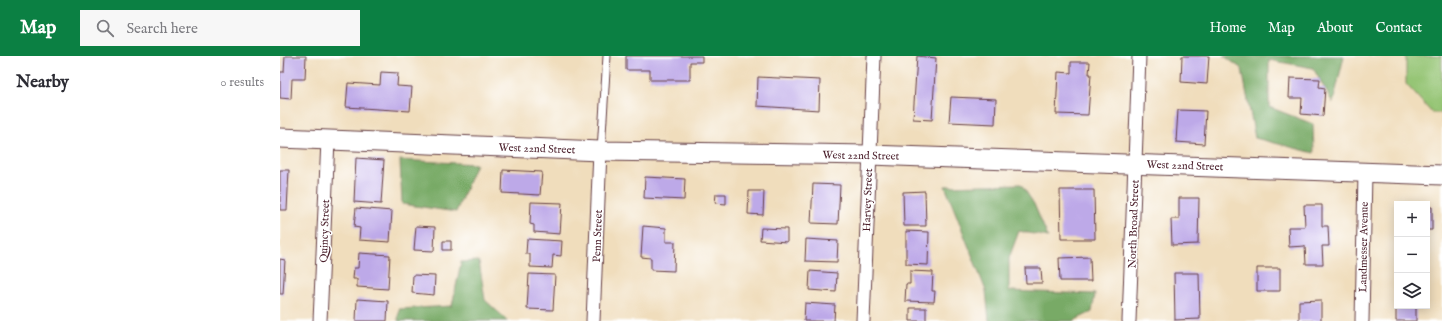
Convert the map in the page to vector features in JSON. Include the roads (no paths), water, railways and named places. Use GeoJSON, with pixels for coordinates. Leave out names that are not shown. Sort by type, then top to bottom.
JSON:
{"type":"FeatureCollection","features":[{"type":"Feature","properties":{"kind":"street","name":"Harvey Street"},"geometry":{"type":"LineString","coordinates":[[863,321],[874,56]]}},
{"type":"Feature","properties":{"kind":"street","name":"North Broad Street"},"geometry":{"type":"LineString","coordinates":[[1129,321],[1139,56]]}},
{"type":"Feature","properties":{"kind":"street","name":"West 22nd Street"},"geometry":{"type":"LineString","coordinates":[[280,138],[600,151],[869,155],[1135,163],[1442,175]]}},
{"type":"Feature","properties":{"kind":"street","name":"Quincy Street"},"geometry":{"type":"LineString","coordinates":[[320,321],[328,140]]}},
{"type":"Feature","properties":{"kind":"street","name":"Penn Street"},"geometry":{"type":"LineString","coordinates":[[593,321],[600,151]]}},
{"type":"Feature","properties":{"kind":"street","name":"Landmesser Avenue"},"geometry":{"type":"LineString","coordinates":[[1362,321],[1365,173]]}},
{"type":"Feature","properties":{"kind":"lane"},"geometry":{"type":"LineString","coordinates":[[600,151],[607,56]]}}]}
